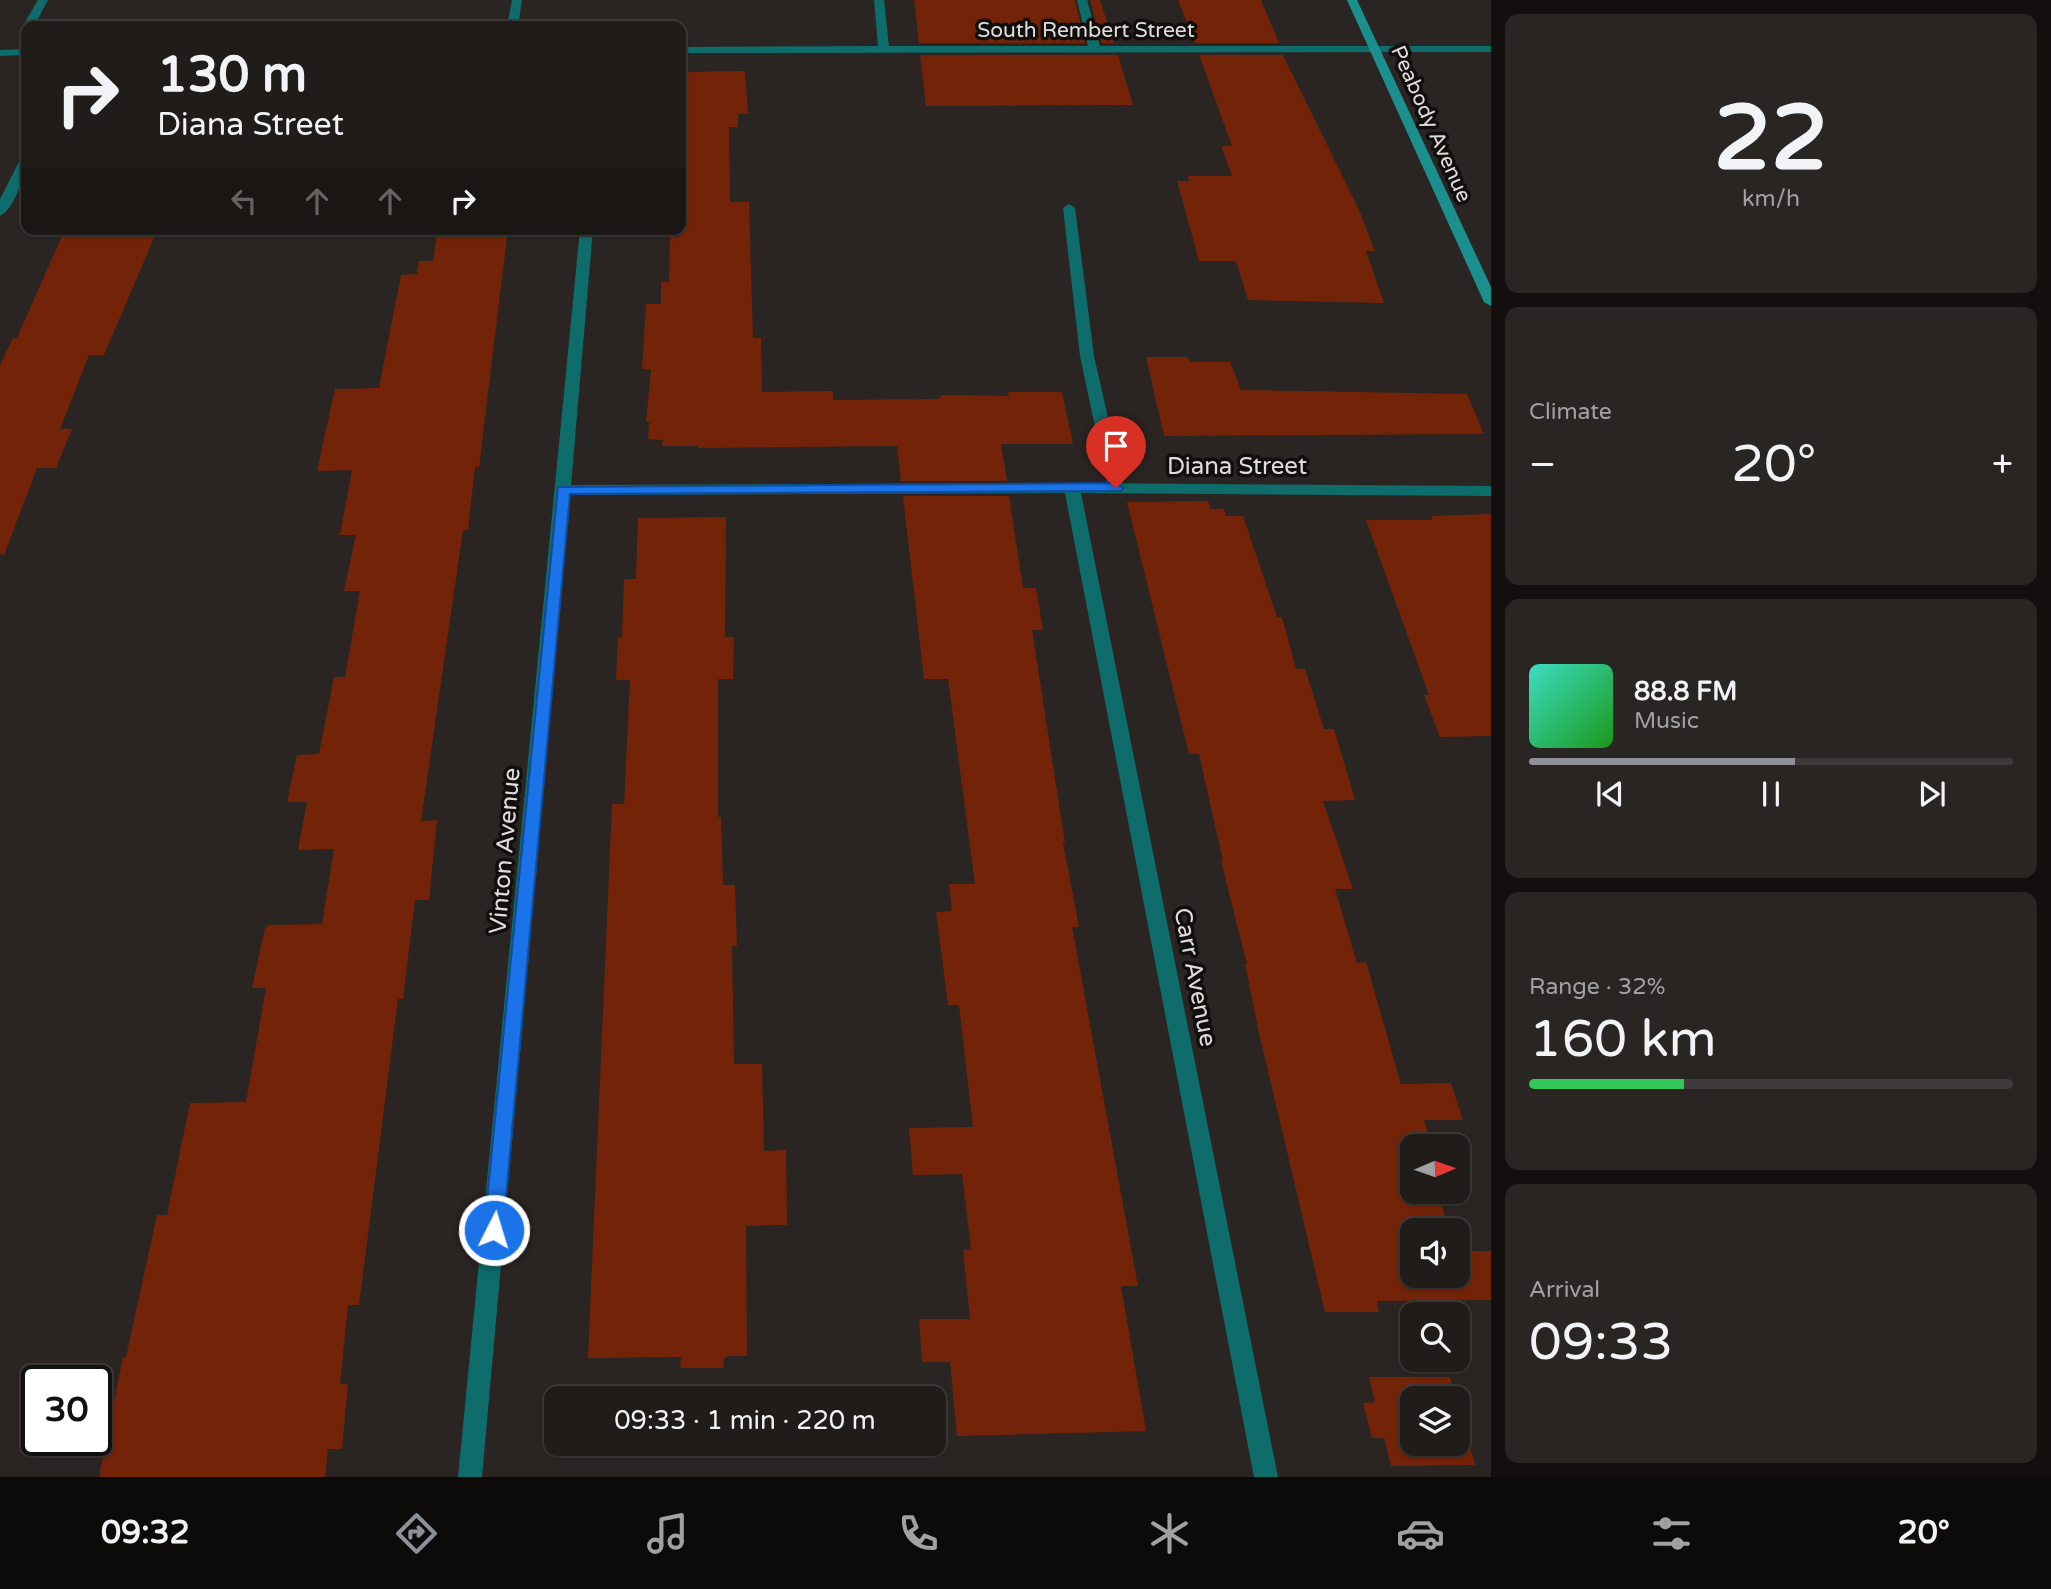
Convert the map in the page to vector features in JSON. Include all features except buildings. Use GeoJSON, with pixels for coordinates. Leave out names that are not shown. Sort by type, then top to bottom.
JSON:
{"type":"FeatureCollection","features":[{"type":"Feature","properties":{"kind":"main road","name":"Peabody Avenue"},"geometry":{"type":"LineString","coordinates":[[1352,0],[1491,302]]}},
{"type":"Feature","properties":{"kind":"street"},"geometry":{"type":"LineString","coordinates":[[32,21],[43,0]]}},
{"type":"Feature","properties":{"kind":"street"},"geometry":{"type":"LineString","coordinates":[[514,21],[517,0]]}},
{"type":"Feature","properties":{"kind":"street"},"geometry":{"type":"LineString","coordinates":[[879,0],[884,50]]}},
{"type":"Feature","properties":{"kind":"street"},"geometry":{"type":"LineString","coordinates":[[1082,0],[1095,50]]}},
{"type":"Feature","properties":{"kind":"street","name":"South Rembert Street"},"geometry":{"type":"LineString","coordinates":[[686,50],[1491,48]]}},
{"type":"Feature","properties":{"kind":"street"},"geometry":{"type":"LineString","coordinates":[[0,52],[21,52]]}},
{"type":"Feature","properties":{"kind":"street"},"geometry":{"type":"LineString","coordinates":[[0,212],[21,170]]}},
{"type":"Feature","properties":{"kind":"street"},"geometry":{"type":"LineString","coordinates":[[1069,208],[1087,356],[1116,488]]}},
{"type":"Feature","properties":{"kind":"street","name":"Vinton Avenue"},"geometry":{"type":"LineString","coordinates":[[470,1477],[586,235]]}},
{"type":"Feature","properties":{"kind":"street","name":"Carr Avenue"},"geometry":{"type":"LineString","coordinates":[[1072,488],[1266,1477]]}},
{"type":"Feature","properties":{"kind":"street","name":"Diana Street"},"geometry":{"type":"LineString","coordinates":[[563,490],[1116,488],[1491,491]]}},
{"type":"Feature","properties":{"kind":"route"},"geometry":{"type":"LineString","coordinates":[[494,1230],[563,490],[1116,488]]}}]}
